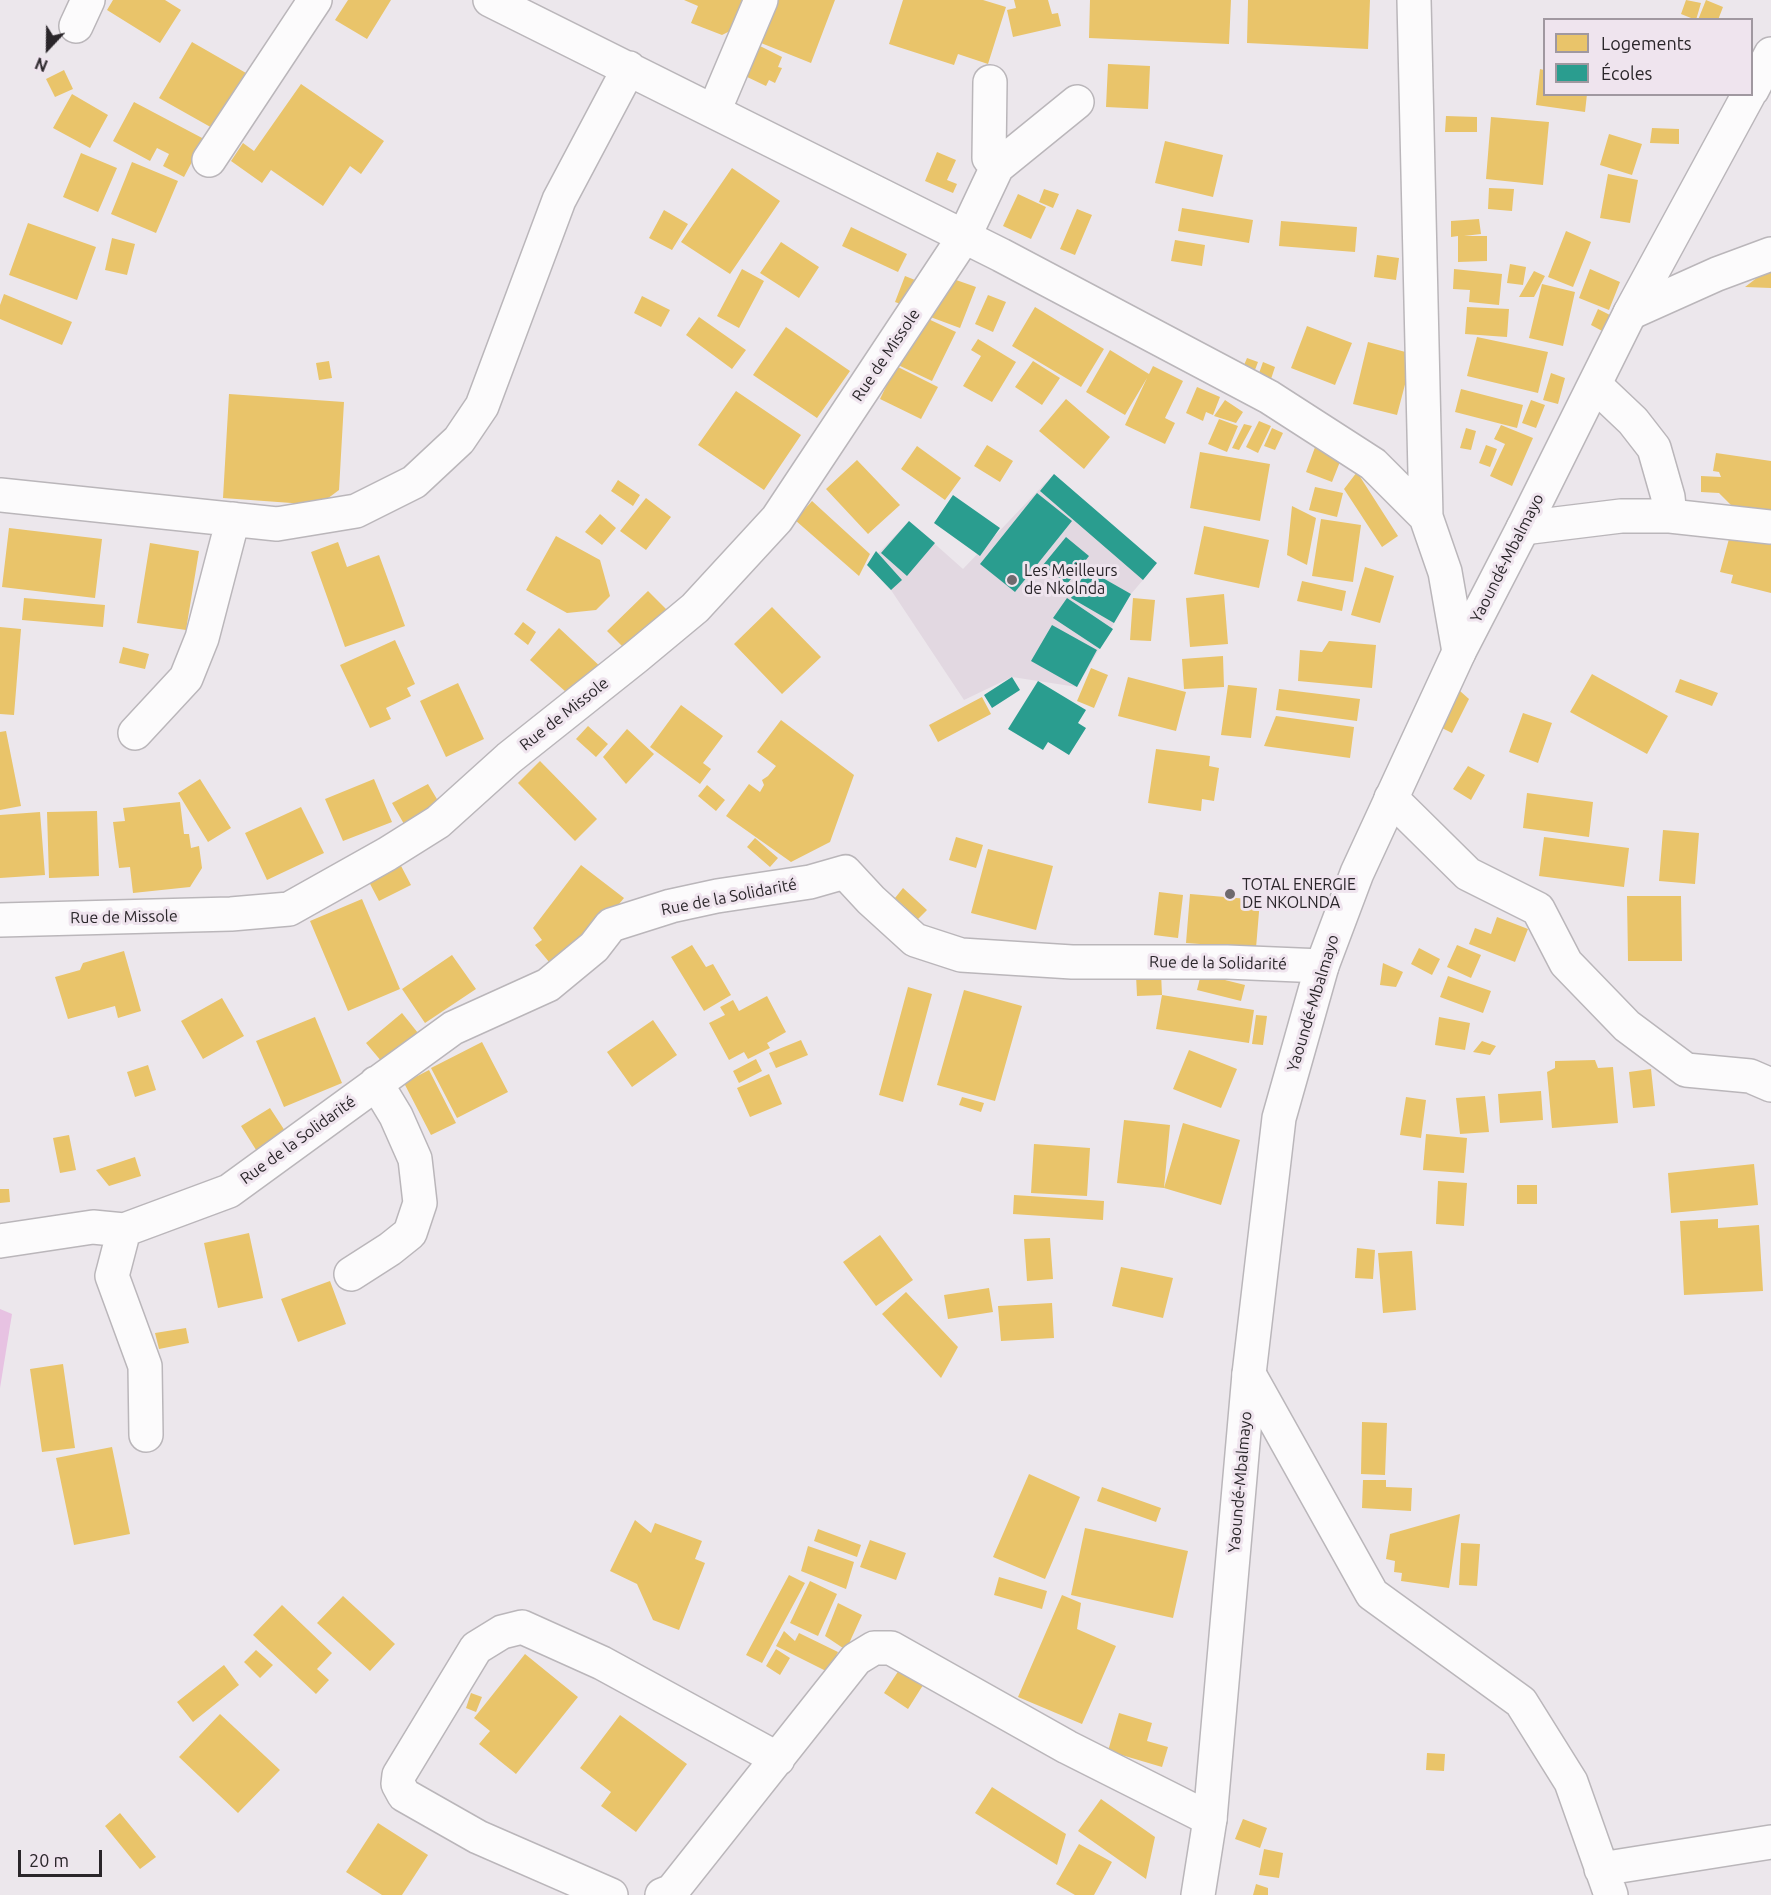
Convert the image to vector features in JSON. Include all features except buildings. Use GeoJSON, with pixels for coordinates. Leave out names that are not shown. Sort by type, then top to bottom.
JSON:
{"type":"FeatureCollection","features":[{"type":"Feature","properties":{"kind":"main road"},"geometry":{"type":"LineString","coordinates":[[208,160],[315,0]]}},
{"type":"Feature","properties":{"kind":"main road"},"geometry":{"type":"LineString","coordinates":[[490,0],[964,237],[1269,397],[1373,464],[1426,517]]}},
{"type":"Feature","properties":{"kind":"main road"},"geometry":{"type":"LineString","coordinates":[[714,111],[761,0]]}},
{"type":"Feature","properties":{"kind":"main road"},"geometry":{"type":"LineString","coordinates":[[1414,0],[1426,517],[1445,572],[1459,652]]}},
{"type":"Feature","properties":{"kind":"main road"},"geometry":{"type":"LineString","coordinates":[[1753,88],[1771,54]]}},
{"type":"Feature","properties":{"kind":"main road"},"geometry":{"type":"LineString","coordinates":[[0,495],[277,524],[356,512],[414,482],[459,440],[482,406],[559,200],[629,68]]}},
{"type":"Feature","properties":{"kind":"main road"},"geometry":{"type":"LineString","coordinates":[[990,82],[989,158],[997,167],[1077,102]]}},
{"type":"Feature","properties":{"kind":"main road","name":"Yaoundé-Mbalmayo"},"geometry":{"type":"LineString","coordinates":[[1198,1895],[1210,1819],[1250,1374],[1279,1118],[1322,966],[1357,873],[1459,652],[1630,313],[1748,96]]}},
{"type":"Feature","properties":{"kind":"main road","name":"Rue de Missole"},"geometry":{"type":"LineString","coordinates":[[0,920],[231,914],[290,909],[438,822],[509,758],[695,608],[777,519],[964,237],[997,167]]}},
{"type":"Feature","properties":{"kind":"main road"},"geometry":{"type":"LineString","coordinates":[[1630,313],[1717,274],[1771,254]]}},
{"type":"Feature","properties":{"kind":"main road"},"geometry":{"type":"LineString","coordinates":[[1595,385],[1634,422],[1653,448],[1662,473],[1670,516]]}},
{"type":"Feature","properties":{"kind":"main road"},"geometry":{"type":"LineString","coordinates":[[1523,528],[1622,516],[1670,516],[1771,527]]}},
{"type":"Feature","properties":{"kind":"main road"},"geometry":{"type":"LineString","coordinates":[[135,733],[186,678],[202,638],[233,519]]}},
{"type":"Feature","properties":{"kind":"main road"},"geometry":{"type":"LineString","coordinates":[[1391,798],[1468,874],[1538,909],[1566,963],[1627,1026],[1686,1070],[1750,1076],[1771,1085]]}},
{"type":"Feature","properties":{"kind":"main road","name":"Rue de la Solidarité"},"geometry":{"type":"LineString","coordinates":[[124,1230],[229,1191],[453,1028],[548,985],[594,946],[611,926],[671,906],[717,896],[810,882],[845,872],[871,900],[915,940],[961,955],[1072,962],[1227,962],[1322,966]]}},
{"type":"Feature","properties":{"kind":"main road"},"geometry":{"type":"LineString","coordinates":[[351,1274],[410,1233],[420,1203],[415,1159],[396,1116],[376,1083]]}},
{"type":"Feature","properties":{"kind":"main road"},"geometry":{"type":"LineString","coordinates":[[0,1241],[93,1227],[124,1230],[112,1276],[145,1366],[146,1435]]}},
{"type":"Feature","properties":{"kind":"main road"},"geometry":{"type":"LineString","coordinates":[[1250,1374],[1372,1593],[1521,1702],[1571,1782],[1606,1882],[1771,1842]]}},
{"type":"Feature","properties":{"kind":"main road"},"geometry":{"type":"LineString","coordinates":[[611,1895],[478,1838],[404,1795],[398,1784],[399,1775],[476,1648],[502,1632],[522,1627],[602,1663],[778,1759]]}},
{"type":"Feature","properties":{"kind":"main road"},"geometry":{"type":"LineString","coordinates":[[662,1895],[672,1892],[856,1659],[874,1648],[891,1648],[1066,1747],[1210,1819]]}},
{"type":"Feature","properties":{"kind":"shaded area","name":"Les Meilleurs de Nkolnda"},"geometry":{"type":"Polygon","coordinates":[[[1054,474],[1154,567],[1131,594],[1077,687],[1012,677],[964,700],[891,590],[867,565],[909,521],[963,569],[1054,474]]]}},
{"type":"Feature","properties":{"kind":"shaded area"},"geometry":{"type":"Polygon","coordinates":[[[0,1309],[12,1314],[0,1388],[0,1309]]]}},
{"type":"Feature","properties":{"kind":"place","name":"Les Meilleurs de Nkolnda"},"geometry":{"type":"Point","coordinates":[1012,580]}},
{"type":"Feature","properties":{"kind":"place","name":"TOTAL ENERGIE DE NKOLNDA"},"geometry":{"type":"Point","coordinates":[1230,894]}}]}
